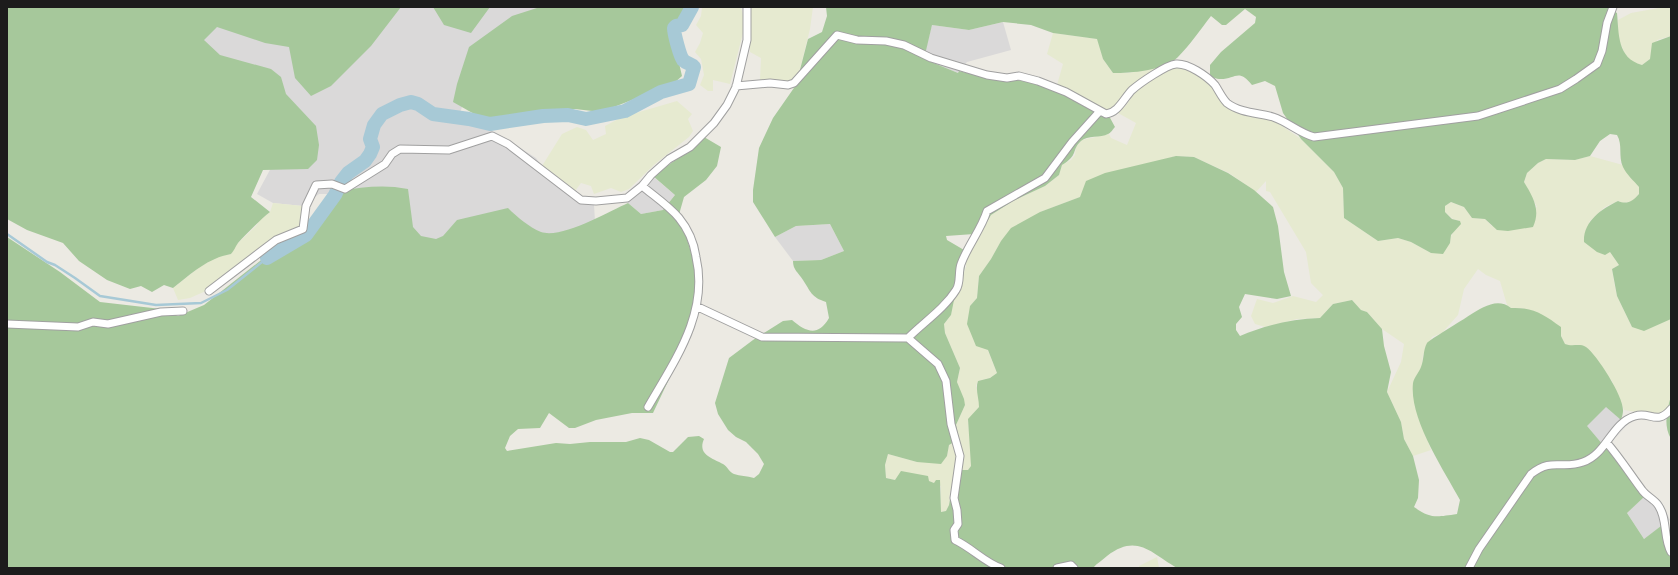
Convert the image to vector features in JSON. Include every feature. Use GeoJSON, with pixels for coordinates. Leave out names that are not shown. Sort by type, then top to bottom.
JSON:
{"type":"FeatureCollection","features":[{"type":"Feature","properties":{"kind":"street"},"geometry":{"type":"LineString","coordinates":[[209,291],[276,240],[297,233],[303,229],[306,206],[316,185],[332,184],[345,189],[385,164],[392,154],[400,149],[449,150],[492,136],[508,144],[582,200],[596,201],[626,198],[642,186],[666,162],[690,147],[708,130],[727,105],[736,86],[747,40],[747,7]]}},
{"type":"Feature","properties":{"kind":"street"},"geometry":{"type":"LineString","coordinates":[[736,86],[764,83],[788,85],[794,83],[837,35],[857,40],[886,41],[904,45],[931,58],[987,75],[1007,78],[1019,76],[1038,81],[1066,92],[1100,112],[1110,113],[1120,105],[1141,83],[1164,68],[1174,64],[1181,64],[1208,78],[1228,103],[1256,114],[1274,117],[1303,134],[1314,137],[1478,116],[1560,89],[1590,70],[1599,59],[1607,23],[1613,7]]}},
{"type":"Feature","properties":{"kind":"street"},"geometry":{"type":"LineString","coordinates":[[908,338],[925,321],[942,308],[956,291],[959,286],[961,264],[983,224],[987,211],[1045,178],[1072,142],[1100,112]]}},
{"type":"Feature","properties":{"kind":"street"},"geometry":{"type":"LineString","coordinates":[[642,186],[679,218],[694,244],[700,270],[698,307],[690,329],[672,366],[648,407]]}},
{"type":"Feature","properties":{"kind":"street"},"geometry":{"type":"LineString","coordinates":[[698,307],[762,337],[908,338],[938,364],[946,381],[952,424],[960,456],[954,498],[958,524],[954,530],[955,540],[976,552],[991,564],[1000,568]]}},
{"type":"Feature","properties":{"kind":"street"},"geometry":{"type":"LineString","coordinates":[[7,324],[78,327],[93,322],[108,324],[161,312],[183,311]]}},
{"type":"Feature","properties":{"kind":"street"},"geometry":{"type":"LineString","coordinates":[[1469,568],[1479,549],[1531,474],[1542,466],[1549,464],[1563,465],[1583,462],[1594,456],[1607,443],[1622,423],[1629,418],[1636,415],[1659,418],[1665,416],[1671,409]]}},
{"type":"Feature","properties":{"kind":"street"},"geometry":{"type":"LineString","coordinates":[[1607,443],[1631,473],[1642,492],[1658,505],[1664,521],[1666,543],[1671,552]]}},
{"type":"Feature","properties":{"kind":"street"},"geometry":{"type":"LineString","coordinates":[[1057,568],[1071,566],[1074,568]]}},
{"type":"Feature","properties":{"kind":"shaded area"},"geometry":{"type":"Polygon","coordinates":[[[393,7],[566,7],[468,89],[458,119],[495,132],[536,158],[542,166],[594,205],[595,221],[548,242],[428,254],[359,194],[319,194],[303,206],[273,203],[257,194],[287,138],[193,49],[203,18],[393,7]]]}},
{"type":"Feature","properties":{"kind":"shaded area"},"geometry":{"type":"Polygon","coordinates":[[[1003,22],[1011,50],[967,62],[958,73],[923,59],[932,25],[969,30],[1003,22]]]}},
{"type":"Feature","properties":{"kind":"shaded area"},"geometry":{"type":"Polygon","coordinates":[[[649,173],[675,195],[663,210],[641,214],[628,203],[624,195],[649,173]]]}},
{"type":"Feature","properties":{"kind":"shaded area"},"geometry":{"type":"Polygon","coordinates":[[[830,224],[844,251],[821,260],[793,261],[775,237],[796,226],[830,224]]]}},
{"type":"Feature","properties":{"kind":"shaded area"},"geometry":{"type":"Polygon","coordinates":[[[1606,406],[1627,425],[1606,448],[1586,426],[1606,406]]]}},
{"type":"Feature","properties":{"kind":"shaded area"},"geometry":{"type":"Polygon","coordinates":[[[1649,492],[1662,503],[1670,520],[1644,539],[1627,513],[1649,492]]]}},
{"type":"Feature","properties":{"kind":"green space"},"geometry":{"type":"Polygon","coordinates":[[[7,7],[401,7],[371,46],[331,86],[311,96],[295,78],[289,47],[265,43],[217,27],[204,40],[220,55],[271,69],[281,77],[286,94],[316,126],[319,145],[317,160],[308,169],[263,170],[251,197],[270,212],[241,239],[231,254],[208,263],[173,288],[164,285],[152,292],[141,286],[130,289],[107,280],[79,261],[63,243],[27,230],[7,219],[7,7]]]}},
{"type":"Feature","properties":{"kind":"green space"},"geometry":{"type":"Polygon","coordinates":[[[433,7],[490,7],[471,33],[444,25],[433,7]]]}},
{"type":"Feature","properties":{"kind":"green space"},"geometry":{"type":"Polygon","coordinates":[[[540,7],[687,7],[677,20],[670,36],[682,76],[673,84],[601,112],[575,109],[498,119],[476,115],[453,102],[469,47],[512,16],[540,7]]]}},
{"type":"Feature","properties":{"kind":"green space"},"geometry":{"type":"Polygon","coordinates":[[[702,7],[741,7],[745,25],[730,84],[713,80],[713,91],[708,91],[700,85],[704,75],[701,59],[695,52],[703,33],[696,25],[701,16],[702,7]]]}},
{"type":"Feature","properties":{"kind":"green space"},"geometry":{"type":"Polygon","coordinates":[[[750,7],[813,7],[810,29],[800,69],[792,81],[785,82],[760,80],[761,58],[750,52],[750,7]]]}},
{"type":"Feature","properties":{"kind":"green space"},"geometry":{"type":"Polygon","coordinates":[[[826,7],[1607,7],[1617,13],[1619,37],[1624,51],[1634,62],[1642,65],[1650,59],[1652,43],[1671,36],[1671,319],[1644,331],[1632,327],[1617,296],[1612,269],[1619,265],[1610,252],[1605,255],[1597,252],[1584,242],[1586,228],[1594,217],[1605,208],[1618,201],[1624,203],[1630,202],[1639,194],[1639,187],[1623,167],[1620,143],[1617,135],[1610,134],[1600,141],[1590,156],[1575,160],[1546,159],[1538,163],[1527,173],[1524,182],[1533,198],[1536,209],[1533,227],[1508,231],[1497,230],[1485,219],[1472,218],[1464,207],[1451,202],[1445,206],[1445,212],[1452,219],[1460,221],[1461,224],[1451,235],[1450,243],[1443,254],[1431,253],[1411,242],[1398,238],[1378,241],[1344,218],[1343,188],[1334,172],[1301,139],[1283,113],[1275,86],[1265,81],[1252,85],[1240,75],[1224,79],[1210,77],[1210,65],[1221,52],[1255,23],[1256,17],[1245,9],[1226,25],[1222,25],[1211,16],[1187,48],[1172,62],[1147,70],[1113,73],[1103,59],[1097,39],[1053,33],[1031,25],[1003,22],[969,30],[932,25],[924,59],[958,73],[959,71],[991,79],[1012,79],[1032,83],[1062,94],[1109,116],[1115,127],[1108,134],[1087,138],[1081,141],[1076,147],[1071,158],[1062,165],[1059,175],[1045,186],[1013,201],[991,215],[985,225],[974,234],[946,236],[947,240],[964,250],[966,260],[962,282],[955,295],[951,315],[944,324],[945,333],[960,368],[957,382],[965,405],[956,425],[959,439],[949,445],[947,456],[941,464],[917,462],[888,454],[885,465],[886,478],[895,480],[901,471],[928,476],[929,481],[934,483],[936,480],[940,480],[941,512],[946,511],[949,505],[954,474],[961,470],[968,470],[971,466],[968,419],[979,407],[977,384],[978,381],[990,378],[997,373],[988,350],[976,346],[967,324],[970,306],[977,298],[979,276],[1011,228],[1040,212],[1080,197],[1086,181],[1105,173],[1176,156],[1194,157],[1228,173],[1254,190],[1273,207],[1278,226],[1284,272],[1291,296],[1277,299],[1245,294],[1239,307],[1242,317],[1236,324],[1236,330],[1240,336],[1279,323],[1320,318],[1333,304],[1352,300],[1361,310],[1367,312],[1382,329],[1384,346],[1391,372],[1387,392],[1401,422],[1404,439],[1413,456],[1419,480],[1418,498],[1414,507],[1425,514],[1444,516],[1457,514],[1460,500],[1429,444],[1416,412],[1413,397],[1413,383],[1421,367],[1427,343],[1470,315],[1490,305],[1500,303],[1511,308],[1532,310],[1549,318],[1561,327],[1561,336],[1565,344],[1581,345],[1591,351],[1615,387],[1622,405],[1623,412],[1621,420],[1606,407],[1587,426],[1626,472],[1644,497],[1627,513],[1644,539],[1661,526],[1664,544],[1671,556],[1671,568],[1177,568],[1144,548],[1127,546],[1118,549],[1107,556],[1093,568],[7,568],[7,237],[60,272],[100,302],[161,309],[178,316],[204,305],[265,257],[302,241],[339,191],[374,187],[399,187],[408,189],[413,227],[421,236],[436,239],[443,236],[457,220],[508,208],[523,222],[541,232],[561,232],[585,224],[628,203],[641,214],[663,210],[675,195],[653,176],[691,149],[704,137],[721,147],[717,166],[706,180],[684,197],[679,221],[686,236],[697,271],[697,292],[680,356],[653,413],[632,413],[596,420],[575,428],[569,428],[549,413],[540,428],[518,429],[510,436],[505,448],[507,451],[556,443],[626,442],[640,438],[649,440],[670,452],[673,452],[688,437],[699,436],[704,439],[702,444],[704,452],[707,455],[724,465],[733,473],[754,478],[759,474],[764,464],[758,454],[746,442],[736,437],[728,430],[718,414],[715,403],[729,358],[753,340],[783,321],[792,320],[807,330],[812,331],[821,328],[829,318],[826,302],[812,294],[795,269],[793,261],[821,260],[844,251],[830,224],[796,226],[775,237],[753,202],[753,190],[759,148],[773,118],[796,85],[808,39],[822,32],[827,16],[826,7]]]}},
{"type":"Feature","properties":{"kind":"green space"},"geometry":{"type":"Polygon","coordinates":[[[1671,7],[1671,36],[1657,40],[1650,59],[1642,65],[1632,62],[1625,54],[1618,38],[1618,20],[1631,13],[1671,7]]]}},
{"type":"Feature","properties":{"kind":"green space"},"geometry":{"type":"Polygon","coordinates":[[[1053,33],[1098,39],[1103,59],[1113,73],[1129,73],[1162,65],[1113,109],[1103,109],[1057,85],[1063,64],[1047,54],[1053,33]]]}},
{"type":"Feature","properties":{"kind":"green space"},"geometry":{"type":"Polygon","coordinates":[[[1180,66],[1206,78],[1221,101],[1272,119],[1301,139],[1334,172],[1343,188],[1344,218],[1378,241],[1398,238],[1411,242],[1431,253],[1450,243],[1451,236],[1460,221],[1453,219],[1445,212],[1445,206],[1451,202],[1464,207],[1472,218],[1485,219],[1492,226],[1537,207],[1524,182],[1527,173],[1538,163],[1546,159],[1575,160],[1590,156],[1623,165],[1639,187],[1639,194],[1633,201],[1623,203],[1618,201],[1605,207],[1589,222],[1619,265],[1612,269],[1614,282],[1617,296],[1632,327],[1671,319],[1671,396],[1667,411],[1663,414],[1656,415],[1624,410],[1612,381],[1578,345],[1573,347],[1565,344],[1561,336],[1522,308],[1511,308],[1507,305],[1500,281],[1486,275],[1478,269],[1464,289],[1458,315],[1442,333],[1432,337],[1423,355],[1422,366],[1413,383],[1416,409],[1431,450],[1413,456],[1404,439],[1401,422],[1387,392],[1401,362],[1404,344],[1382,329],[1367,312],[1361,310],[1352,300],[1333,304],[1320,318],[1297,319],[1265,327],[1255,324],[1251,316],[1257,299],[1273,303],[1293,296],[1316,302],[1323,295],[1311,283],[1306,252],[1270,192],[1266,191],[1266,181],[1256,192],[1229,173],[1194,157],[1176,156],[1142,166],[1080,197],[1040,212],[1001,241],[979,276],[977,298],[970,306],[997,373],[990,378],[978,381],[976,386],[979,397],[979,407],[968,420],[972,465],[950,491],[949,505],[946,511],[941,512],[941,486],[929,481],[898,477],[895,480],[886,478],[885,465],[888,454],[917,462],[947,456],[949,445],[959,439],[956,425],[965,405],[957,382],[960,368],[945,333],[944,324],[951,315],[952,302],[966,267],[966,260],[991,215],[1013,201],[1045,186],[1059,175],[1062,165],[1071,160],[1075,155],[1076,147],[1082,140],[1109,134],[1111,138],[1127,145],[1136,123],[1118,113],[1127,104],[1137,89],[1166,69],[1180,66]]]}},
{"type":"Feature","properties":{"kind":"green space"},"geometry":{"type":"Polygon","coordinates":[[[677,101],[692,114],[688,119],[693,131],[689,137],[655,164],[629,189],[621,192],[611,188],[594,194],[591,186],[581,183],[575,191],[542,166],[562,134],[577,127],[586,130],[593,140],[606,134],[605,126],[622,117],[677,101]]]}},
{"type":"Feature","properties":{"kind":"green space"},"geometry":{"type":"Polygon","coordinates":[[[273,203],[303,206],[301,228],[280,237],[208,290],[190,298],[178,300],[173,288],[201,266],[217,257],[231,254],[236,245],[256,226],[259,221],[270,212],[273,203]]]}},
{"type":"Feature","properties":{"kind":"green space"},"geometry":{"type":"Polygon","coordinates":[[[1671,396],[1671,439],[1666,423],[1671,396]]]}},
{"type":"Feature","properties":{"kind":"green space"},"geometry":{"type":"Polygon","coordinates":[[[1157,557],[1159,568],[1139,568],[1139,566],[1157,557]]]}},
{"type":"Feature","properties":{"kind":"waterway"},"geometry":{"type":"LineString","coordinates":[[267,258],[306,235],[335,195],[341,182],[348,173],[365,161],[370,154],[373,147],[370,139],[374,125],[382,114],[400,105],[411,102],[418,104],[433,114],[469,119],[490,124],[543,116],[568,115],[586,119],[625,111],[661,92],[689,84],[694,67],[683,60],[676,40],[674,28],[682,25],[692,7]]}},
{"type":"Feature","properties":{"kind":"waterway"},"geometry":{"type":"LineString","coordinates":[[7,234],[100,296],[156,305],[201,303],[227,290],[267,258]]}}]}
